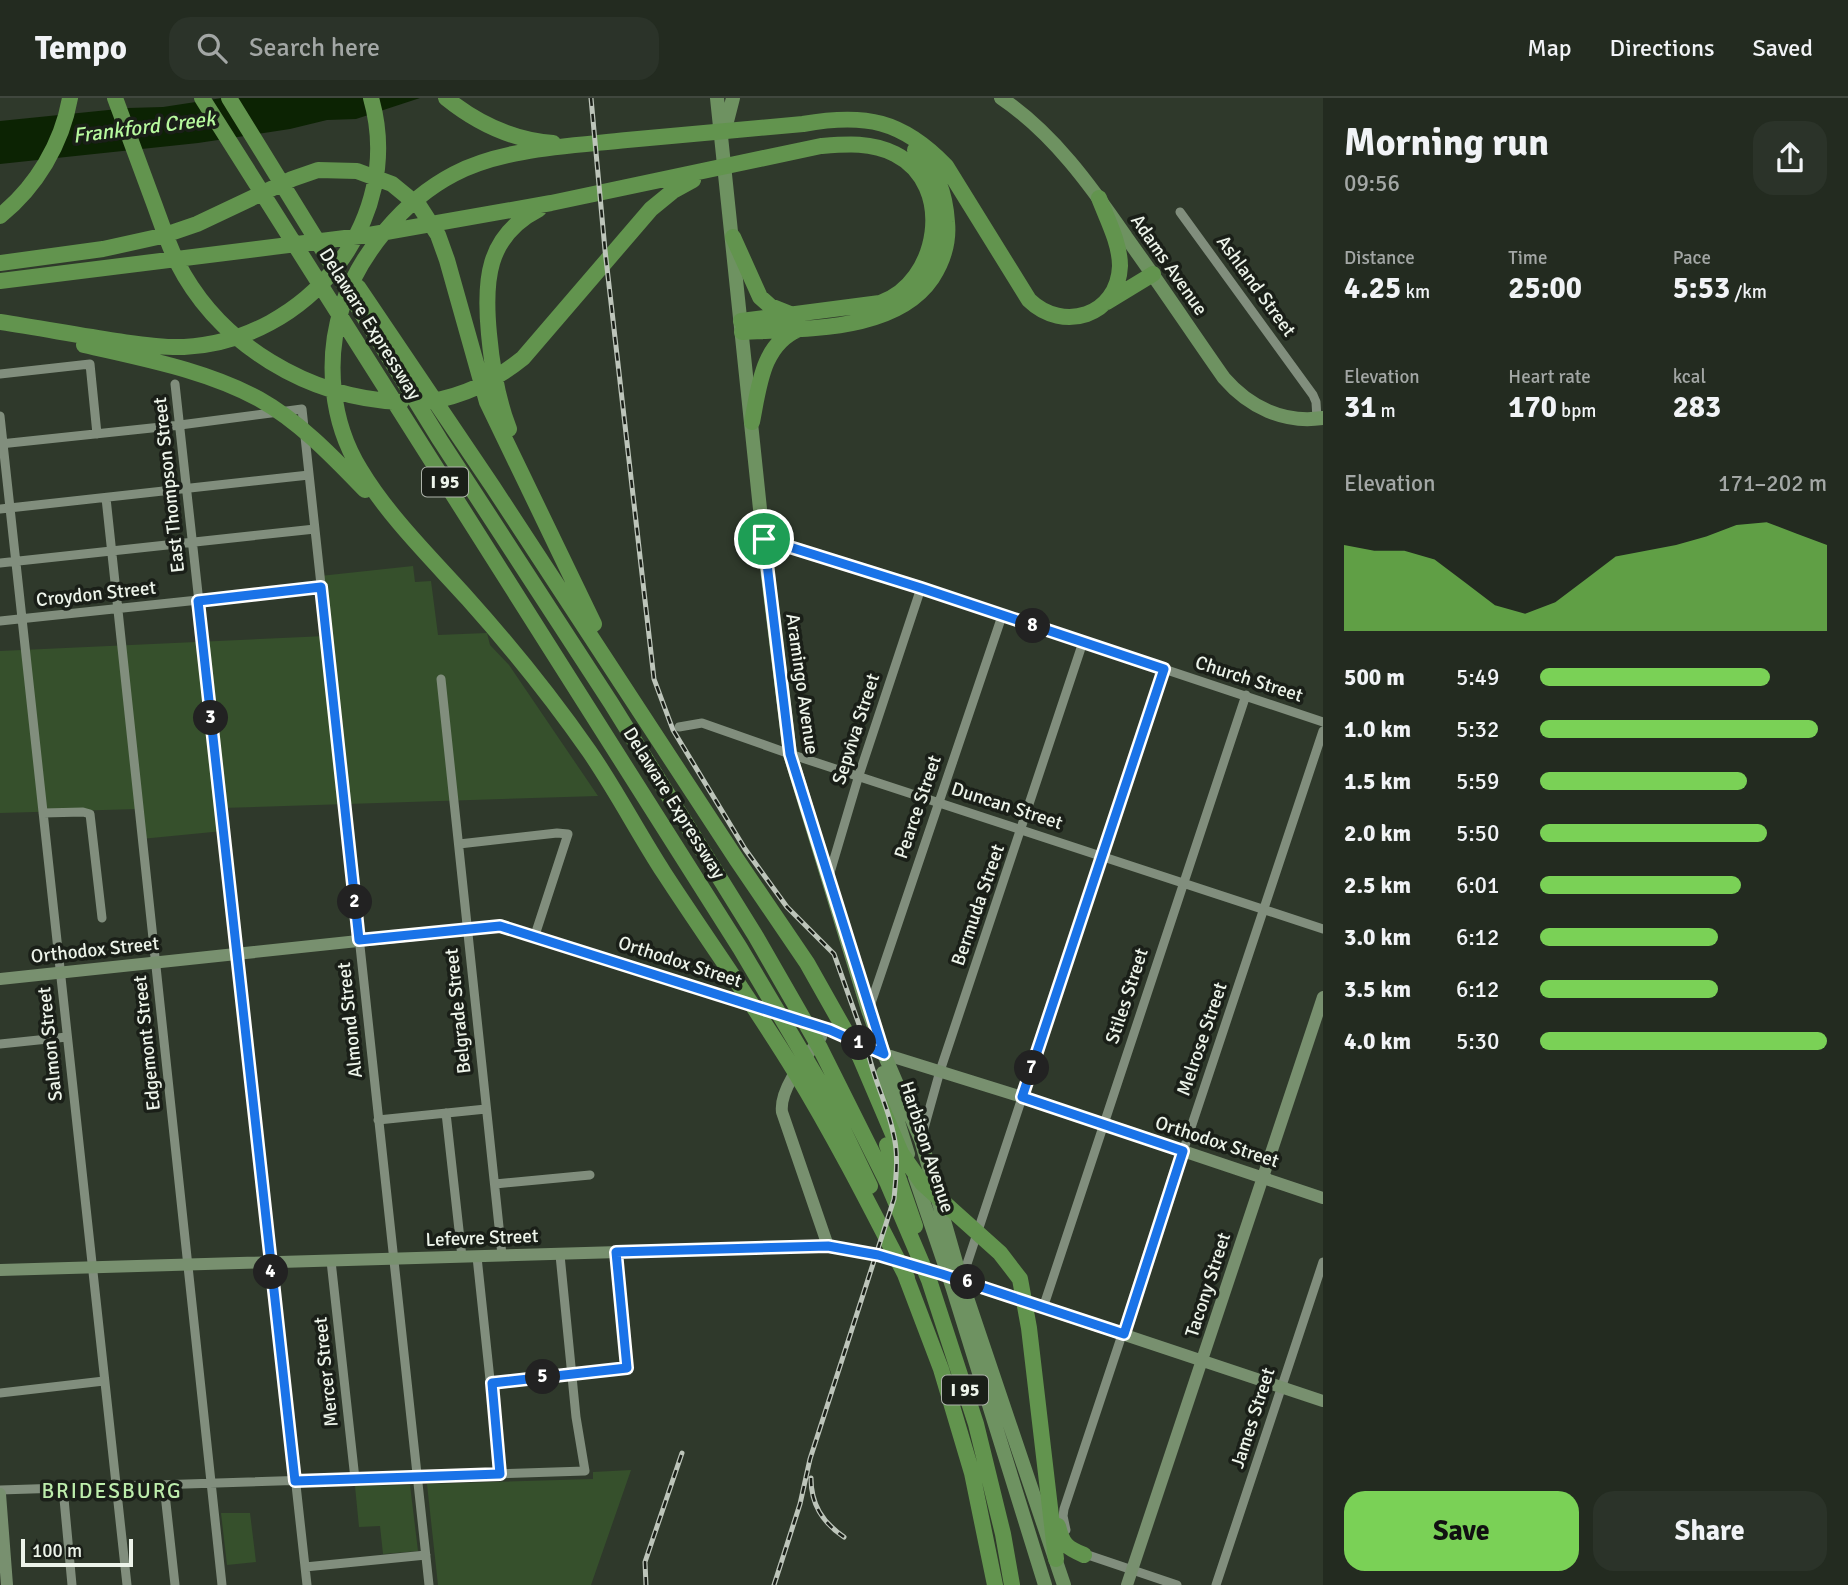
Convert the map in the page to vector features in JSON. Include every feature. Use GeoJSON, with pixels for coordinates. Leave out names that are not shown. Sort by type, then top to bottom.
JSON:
{"type":"FeatureCollection","features":[{"type":"Feature","properties":{"kind":"highway","name":"Delaware Expressway"},"geometry":{"type":"LineString","coordinates":[[202,98],[659,818],[793,1034],[822,1088],[888,1184],[929,1280],[976,1424],[988,1505],[995,1585]]}},
{"type":"Feature","properties":{"kind":"highway","name":"Delaware Expressway"},"geometry":{"type":"LineString","coordinates":[[229,98],[440,440],[611,703],[755,935],[907,1278],[941,1368],[972,1474],[1003,1534],[1012,1585]]}},
{"type":"Feature","properties":{"kind":"highway"},"geometry":{"type":"LineString","coordinates":[[81,340],[148,346],[200,346],[248,334],[276,321],[303,303],[327,280],[346,254],[367,212],[375,180],[378,150],[372,98]]}},
{"type":"Feature","properties":{"kind":"highway"},"geometry":{"type":"LineString","coordinates":[[446,98],[479,121],[503,132],[537,141],[576,145]]}},
{"type":"Feature","properties":{"kind":"highway"},"geometry":{"type":"LineString","coordinates":[[116,101],[170,248],[198,296],[233,334],[261,356],[295,376],[341,393],[392,402],[443,399],[484,385],[511,368],[533,348],[661,199],[711,171]]}},
{"type":"Feature","properties":{"kind":"highway"},"geometry":{"type":"LineString","coordinates":[[0,216],[20,198],[41,172],[57,140],[69,102]]}},
{"type":"Feature","properties":{"kind":"highway"},"geometry":{"type":"LineString","coordinates":[[424,551],[363,474],[350,450],[335,397],[332,357],[344,299],[374,247],[404,211],[439,182],[456,172],[494,159],[576,145],[854,118],[893,126],[912,136],[946,166],[1025,295],[1035,306],[1048,313],[1065,318],[1084,315],[1153,274]]}},
{"type":"Feature","properties":{"kind":"highway"},"geometry":{"type":"LineString","coordinates":[[742,327],[797,321],[876,318],[895,312],[925,289],[939,268],[946,247],[946,209],[936,175],[911,146],[896,137],[864,126],[803,124]]}},
{"type":"Feature","properties":{"kind":"highway"},"geometry":{"type":"LineString","coordinates":[[256,141],[493,486],[695,797],[772,910],[838,1015],[911,1170],[1000,1253],[1020,1279],[1029,1328],[1056,1559]]}},
{"type":"Feature","properties":{"kind":"highway"},"geometry":{"type":"LineString","coordinates":[[0,281],[369,235],[551,203],[821,146],[862,144],[898,155],[912,167],[929,195],[933,216],[930,244],[921,269],[904,290],[893,298],[797,321],[768,357],[752,422]]}},
{"type":"Feature","properties":{"kind":"highway"},"geometry":{"type":"LineString","coordinates":[[0,263],[103,249],[180,231],[318,170],[357,171],[392,184],[411,198],[427,216],[443,247],[487,402],[587,611],[652,731]]}},
{"type":"Feature","properties":{"kind":"highway"},"geometry":{"type":"LineString","coordinates":[[1099,198],[1115,241],[1120,265],[1115,288],[1103,305]]}},
{"type":"Feature","properties":{"kind":"highway"},"geometry":{"type":"LineString","coordinates":[[542,517],[506,420],[492,360],[486,290],[494,256],[513,228],[531,212],[551,203]]}},
{"type":"Feature","properties":{"kind":"highway"},"geometry":{"type":"LineString","coordinates":[[733,237],[760,297],[770,306],[797,321]]}},
{"type":"Feature","properties":{"kind":"highway"},"geometry":{"type":"LineString","coordinates":[[0,324],[81,340],[200,374],[261,400],[316,442],[424,551],[495,630],[589,751],[732,974],[822,1088]]}},
{"type":"Feature","properties":{"kind":"highway"},"geometry":{"type":"LineString","coordinates":[[737,860],[816,995],[869,1101],[910,1210],[929,1280]]}},
{"type":"Feature","properties":{"kind":"highway"},"geometry":{"type":"LineString","coordinates":[[1049,1488],[1061,1540],[1069,1549],[1084,1555]]}},
{"type":"Feature","properties":{"kind":"main road","name":"Aramingo Avenue"},"geometry":{"type":"LineString","coordinates":[[717,98],[790,754],[884,1054]]}},
{"type":"Feature","properties":{"kind":"main road"},"geometry":{"type":"LineString","coordinates":[[722,145],[733,98]]}},
{"type":"Feature","properties":{"kind":"main road","name":"Adams Avenue"},"geometry":{"type":"LineString","coordinates":[[1001,98],[1049,138],[1099,198],[1236,391],[1249,402],[1281,416],[1320,419]]}},
{"type":"Feature","properties":{"kind":"main road","name":"Harbison Avenue"},"geometry":{"type":"LineString","coordinates":[[884,1054],[921,1140],[955,1278],[1045,1585]]}},
{"type":"Feature","properties":{"kind":"main road","name":"Harbison Avenue"},"geometry":{"type":"LineString","coordinates":[[884,1054],[883,1071],[1064,1585]]}},
{"type":"Feature","properties":{"kind":"street","name":"Ashland Street"},"geometry":{"type":"LineString","coordinates":[[1180,212],[1313,395],[1320,419]]}},
{"type":"Feature","properties":{"kind":"street"},"geometry":{"type":"LineString","coordinates":[[0,374],[90,364],[97,434]]}},
{"type":"Feature","properties":{"kind":"street","name":"East Thompson Street"},"geometry":{"type":"LineString","coordinates":[[175,384],[307,1585]]}},
{"type":"Feature","properties":{"kind":"street","name":"Almond Street"},"geometry":{"type":"LineString","coordinates":[[180,425],[302,409],[429,1585]]}},
{"type":"Feature","properties":{"kind":"street","name":"Salmon Street"},"geometry":{"type":"LineString","coordinates":[[0,416],[4,509],[15,562],[22,619],[127,1585]]}},
{"type":"Feature","properties":{"kind":"street"},"geometry":{"type":"LineString","coordinates":[[1,444],[180,425]]}},
{"type":"Feature","properties":{"kind":"street"},"geometry":{"type":"LineString","coordinates":[[4,509],[309,475]]}},
{"type":"Feature","properties":{"kind":"street","name":"Edgemont Street"},"geometry":{"type":"LineString","coordinates":[[106,498],[222,1585]]}},
{"type":"Feature","properties":{"kind":"street"},"geometry":{"type":"LineString","coordinates":[[0,564],[315,528]]}},
{"type":"Feature","properties":{"kind":"street","name":"Church Street"},"geometry":{"type":"LineString","coordinates":[[764,539],[921,588],[1323,722]]}},
{"type":"Feature","properties":{"kind":"street","name":"Croydon Street"},"geometry":{"type":"LineString","coordinates":[[0,621],[321,587]]}},
{"type":"Feature","properties":{"kind":"street","name":"Sepviva Street"},"geometry":{"type":"LineString","coordinates":[[828,881],[859,775],[921,588]]}},
{"type":"Feature","properties":{"kind":"street","name":"Pearce Street"},"geometry":{"type":"LineString","coordinates":[[869,1010],[1002,616]]}},
{"type":"Feature","properties":{"kind":"street","name":"Bermuda Street"},"geometry":{"type":"LineString","coordinates":[[921,1140],[940,1071],[1083,642]]}},
{"type":"Feature","properties":{"kind":"street"},"geometry":{"type":"LineString","coordinates":[[955,1278],[1022,1097],[1164,669]]}},
{"type":"Feature","properties":{"kind":"street","name":"Belgrade Street"},"geometry":{"type":"LineString","coordinates":[[441,679],[502,1255]]}},
{"type":"Feature","properties":{"kind":"street","name":"Stiles Street"},"geometry":{"type":"LineString","coordinates":[[1043,1308],[1246,695]]}},
{"type":"Feature","properties":{"kind":"street","name":"Duncan Street"},"geometry":{"type":"LineString","coordinates":[[679,727],[702,723],[1323,929]]}},
{"type":"Feature","properties":{"kind":"street","name":"Melrose Street"},"geometry":{"type":"LineString","coordinates":[[1084,1555],[1069,1536],[1063,1516],[1323,731]]}},
{"type":"Feature","properties":{"kind":"street"},"geometry":{"type":"LineString","coordinates":[[43,813],[90,814],[102,918]]}},
{"type":"Feature","properties":{"kind":"street"},"geometry":{"type":"LineString","coordinates":[[459,844],[568,834],[535,935]]}},
{"type":"Feature","properties":{"kind":"street","name":"Orthodox Street"},"geometry":{"type":"LineString","coordinates":[[0,979],[500,926],[830,1030],[884,1054],[1022,1097],[1323,1198]]}},
{"type":"Feature","properties":{"kind":"street","name":"Tacony Street"},"geometry":{"type":"LineString","coordinates":[[1127,1585],[1323,997]]}},
{"type":"Feature","properties":{"kind":"street"},"geometry":{"type":"LineString","coordinates":[[828,1246],[780,1102],[784,1091],[809,1054],[830,1030]]}},
{"type":"Feature","properties":{"kind":"street"},"geometry":{"type":"LineString","coordinates":[[0,1044],[67,1037]]}},
{"type":"Feature","properties":{"kind":"street"},"geometry":{"type":"LineString","coordinates":[[378,1120],[486,1109]]}},
{"type":"Feature","properties":{"kind":"street"},"geometry":{"type":"LineString","coordinates":[[446,1113],[462,1257]]}},
{"type":"Feature","properties":{"kind":"street"},"geometry":{"type":"LineString","coordinates":[[495,1184],[590,1175]]}},
{"type":"Feature","properties":{"kind":"street","name":"Lefevre Street"},"geometry":{"type":"LineString","coordinates":[[0,1270],[828,1246],[878,1255],[955,1278],[1323,1401]]}},
{"type":"Feature","properties":{"kind":"street"},"geometry":{"type":"LineString","coordinates":[[492,1383],[627,1368],[616,1252]]}},
{"type":"Feature","properties":{"kind":"street"},"geometry":{"type":"LineString","coordinates":[[7,1585],[0,1492],[586,1471],[572,1374],[560,1255]]}},
{"type":"Feature","properties":{"kind":"street"},"geometry":{"type":"LineString","coordinates":[[477,1257],[500,1474]]}},
{"type":"Feature","properties":{"kind":"street","name":"Mercer Street"},"geometry":{"type":"LineString","coordinates":[[331,1262],[355,1479]]}},
{"type":"Feature","properties":{"kind":"street","name":"James Street"},"geometry":{"type":"LineString","coordinates":[[1216,1585],[1323,1262]]}},
{"type":"Feature","properties":{"kind":"street"},"geometry":{"type":"LineString","coordinates":[[0,1392],[104,1381]]}},
{"type":"Feature","properties":{"kind":"street"},"geometry":{"type":"LineString","coordinates":[[164,1485],[175,1585]]}},
{"type":"Feature","properties":{"kind":"street"},"geometry":{"type":"LineString","coordinates":[[63,1488],[72,1585]]}},
{"type":"Feature","properties":{"kind":"street"},"geometry":{"type":"LineString","coordinates":[[305,1567],[426,1555]]}},
{"type":"Feature","properties":{"kind":"street"},"geometry":{"type":"LineString","coordinates":[[1084,1555],[1177,1585]]}},
{"type":"Feature","properties":{"kind":"shaded area"},"geometry":{"type":"Polygon","coordinates":[[[413,566],[415,582],[431,581],[438,635],[487,633],[490,645],[509,665],[598,796],[221,808],[223,831],[141,839],[138,809],[0,813],[0,651],[326,636],[320,576],[413,566]]]}},
{"type":"Feature","properties":{"kind":"shaded area"},"geometry":{"type":"Polygon","coordinates":[[[631,1470],[591,1585],[438,1585],[427,1484],[593,1479],[593,1472],[631,1470]]]}},
{"type":"Feature","properties":{"kind":"shaded area"},"geometry":{"type":"Polygon","coordinates":[[[410,1485],[418,1551],[383,1554],[380,1526],[359,1527],[355,1486],[410,1485]]]}},
{"type":"Feature","properties":{"kind":"shaded area"},"geometry":{"type":"Polygon","coordinates":[[[221,1513],[250,1513],[256,1562],[227,1565],[221,1513]]]}},
{"type":"Feature","properties":{"kind":"water","name":"Frankford Creek"},"geometry":{"type":"Polygon","coordinates":[[[222,98],[420,98],[356,119],[327,120],[290,129],[198,143],[0,164],[0,121],[163,107],[222,98]]]}},
{"type":"Feature","properties":{"kind":"railway"},"geometry":{"type":"LineString","coordinates":[[591,98],[605,250],[654,679],[673,730],[745,849],[787,907],[834,954],[867,1047],[895,1140],[894,1199],[810,1459],[800,1504],[774,1585]]}},
{"type":"Feature","properties":{"kind":"railway"},"geometry":{"type":"LineString","coordinates":[[646,1585],[645,1562],[682,1453]]}},
{"type":"Feature","properties":{"kind":"railway"},"geometry":{"type":"LineString","coordinates":[[811,1478],[813,1496],[819,1512],[844,1537]]}},
{"type":"Feature","properties":{"kind":"district","name":"BRIDESBURG"},"geometry":{"type":"Point","coordinates":[112,1491]}},
{"type":"Feature","properties":{"kind":"route"},"geometry":{"type":"LineString","coordinates":[[764,539],[1164,669],[1022,1097],[1183,1151],[1124,1334],[942,1274],[878,1255],[828,1246],[616,1252],[627,1368],[492,1383],[500,1474],[295,1481],[198,601],[321,587],[359,940],[500,926],[830,1030],[884,1054],[790,754],[764,539]]}}]}
